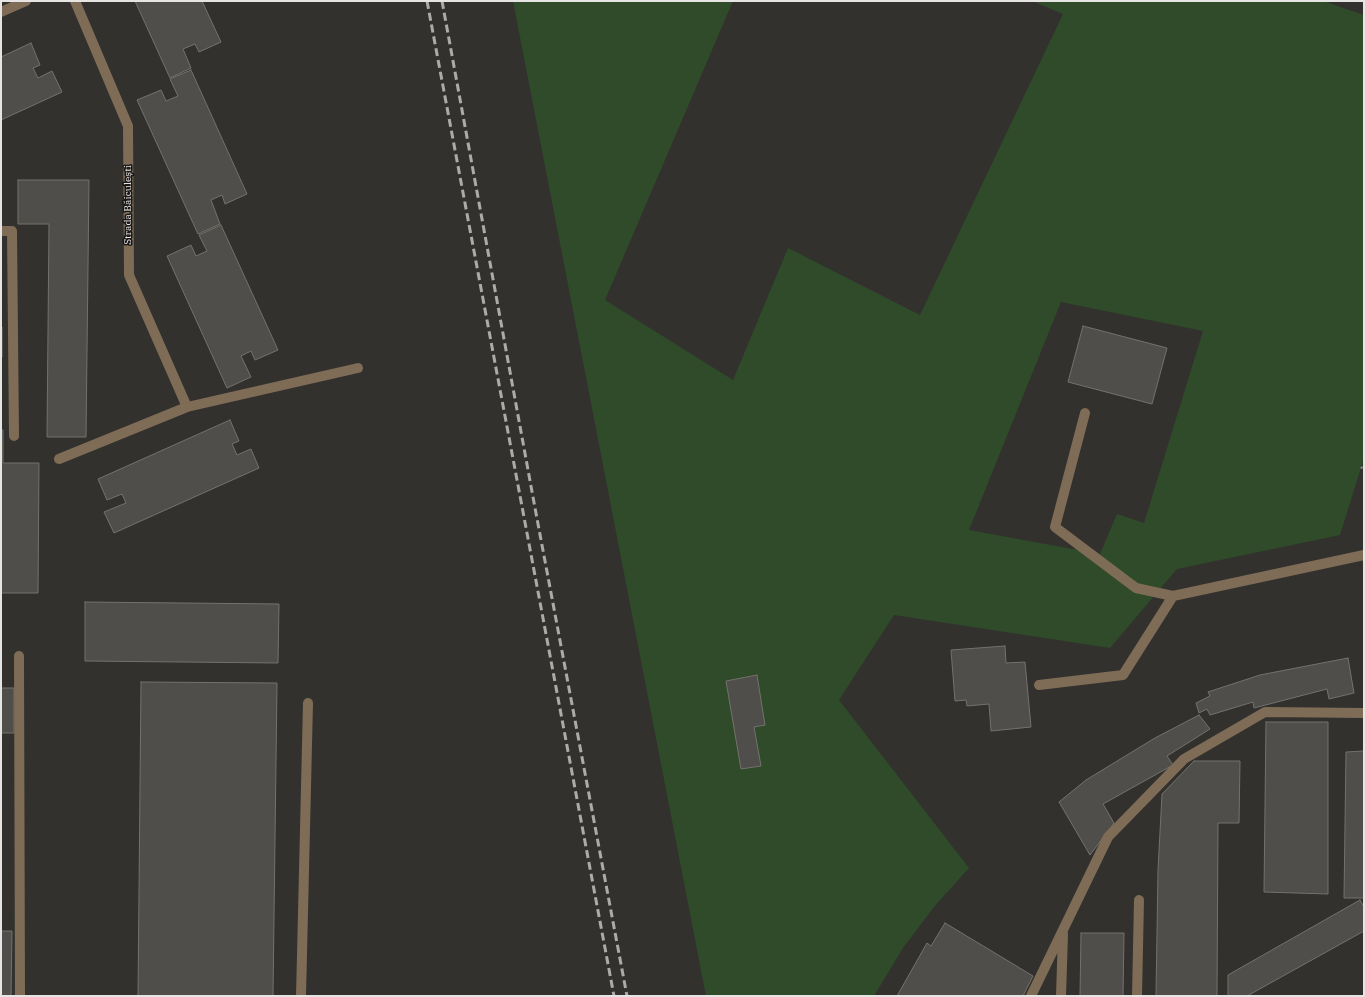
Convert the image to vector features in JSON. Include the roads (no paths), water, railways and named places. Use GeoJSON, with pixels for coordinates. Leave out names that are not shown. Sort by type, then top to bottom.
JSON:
{"type":"FeatureCollection","features":[{"type":"Feature","properties":{"kind":"street"},"geometry":{"type":"LineString","coordinates":[[1,12],[26,1]]}},
{"type":"Feature","properties":{"kind":"street","name":"Strada Băiculești"},"geometry":{"type":"LineString","coordinates":[[75,1],[128,126],[129,275],[187,407]]}},
{"type":"Feature","properties":{"kind":"street"},"geometry":{"type":"LineString","coordinates":[[1,231],[12,231],[14,436]]}},
{"type":"Feature","properties":{"kind":"street"},"geometry":{"type":"LineString","coordinates":[[59,458],[187,407],[358,368]]}},
{"type":"Feature","properties":{"kind":"street"},"geometry":{"type":"LineString","coordinates":[[1085,413],[1055,527],[1136,588],[1173,596],[1364,555]]}},
{"type":"Feature","properties":{"kind":"street"},"geometry":{"type":"LineString","coordinates":[[1039,685],[1123,674],[1173,596]]}},
{"type":"Feature","properties":{"kind":"street"},"geometry":{"type":"LineString","coordinates":[[19,656],[20,996]]}},
{"type":"Feature","properties":{"kind":"street"},"geometry":{"type":"LineString","coordinates":[[301,996],[308,703]]}},
{"type":"Feature","properties":{"kind":"street"},"geometry":{"type":"LineString","coordinates":[[1031,996],[1108,837],[1184,759],[1265,712],[1364,713]]}},
{"type":"Feature","properties":{"kind":"street"},"geometry":{"type":"LineString","coordinates":[[1137,996],[1138,900]]}},
{"type":"Feature","properties":{"kind":"street"},"geometry":{"type":"LineString","coordinates":[[1061,996],[1063,930]]}},
{"type":"Feature","properties":{"kind":"railway"},"geometry":{"type":"LineString","coordinates":[[427,1],[614,996]]}},
{"type":"Feature","properties":{"kind":"railway"},"geometry":{"type":"LineString","coordinates":[[442,1],[535,508],[627,996]]}}]}
